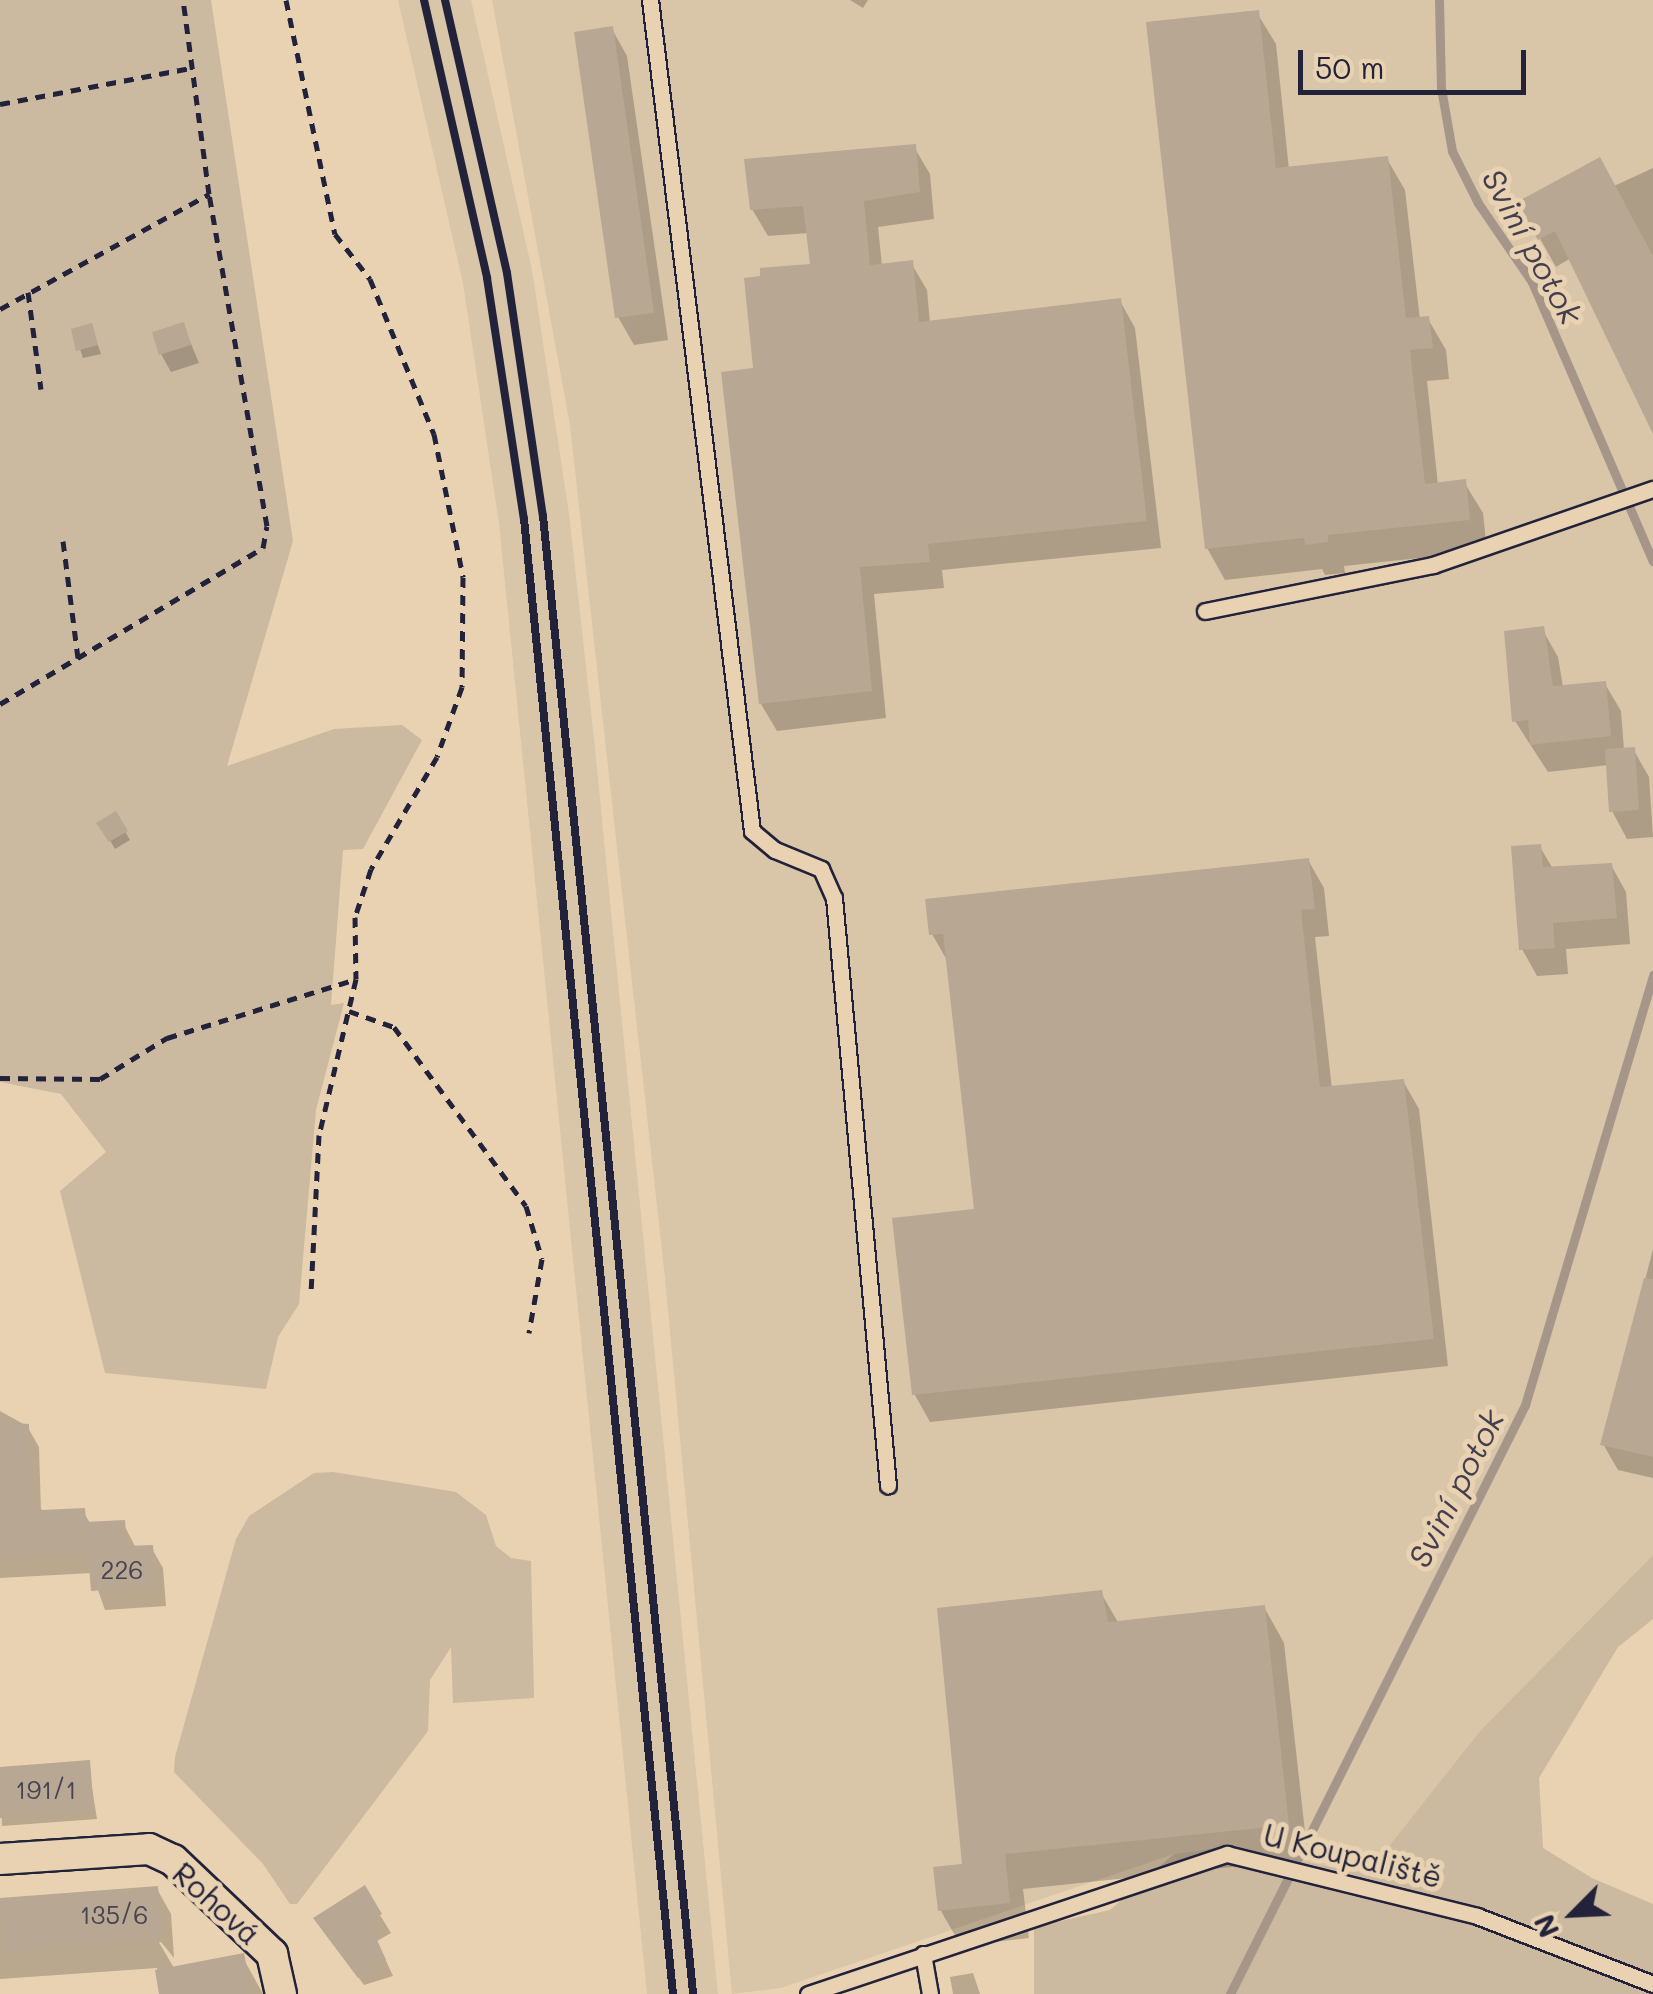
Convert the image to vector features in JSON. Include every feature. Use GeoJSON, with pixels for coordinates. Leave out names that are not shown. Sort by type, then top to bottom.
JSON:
{"type":"FeatureCollection","features":[{"type":"Feature","properties":{"kind":"street","name":"Rohová"},"geometry":{"type":"LineString","coordinates":[[0,1859],[149,1849],[173,1860],[272,1954],[281,1994]]}},
{"type":"Feature","properties":{"kind":"lane"},"geometry":{"type":"LineString","coordinates":[[650,0],[752,831],[775,850],[821,870],[834,898],[888,1486]]}},
{"type":"Feature","properties":{"kind":"lane"},"geometry":{"type":"LineString","coordinates":[[1205,611],[1433,565],[1653,489]]}},
{"type":"Feature","properties":{"kind":"lane","name":"U Koupaliště"},"geometry":{"type":"LineString","coordinates":[[808,1994],[834,1990],[922,1954],[1202,1857],[1257,1856],[1477,1916],[1653,1984]]}},
{"type":"Feature","properties":{"kind":"lane"},"geometry":{"type":"LineString","coordinates":[[922,1954],[930,1994]]}},
{"type":"Feature","properties":{"kind":"path"},"geometry":{"type":"LineString","coordinates":[[0,704],[263,548],[267,526],[209,194],[183,0]]}},
{"type":"Feature","properties":{"kind":"path"},"geometry":{"type":"LineString","coordinates":[[286,0],[335,234],[370,279],[434,434],[463,577],[462,686],[437,757],[371,868],[355,918],[356,978],[319,1135],[310,1296]]}},
{"type":"Feature","properties":{"kind":"path"},"geometry":{"type":"LineString","coordinates":[[0,104],[191,68]]}},
{"type":"Feature","properties":{"kind":"path"},"geometry":{"type":"LineString","coordinates":[[0,309],[209,194]]}},
{"type":"Feature","properties":{"kind":"path"},"geometry":{"type":"LineString","coordinates":[[28,292],[42,389]]}},
{"type":"Feature","properties":{"kind":"path"},"geometry":{"type":"LineString","coordinates":[[62,541],[78,658]]}},
{"type":"Feature","properties":{"kind":"path"},"geometry":{"type":"LineString","coordinates":[[0,1078],[100,1078],[166,1038],[356,978]]}},
{"type":"Feature","properties":{"kind":"path"},"geometry":{"type":"LineString","coordinates":[[349,1011],[394,1028],[526,1206],[542,1259],[530,1334]]}},
{"type":"Feature","properties":{"kind":"shaded area"},"geometry":{"type":"Polygon","coordinates":[[[0,0],[211,0],[293,541],[227,766],[334,729],[402,725],[422,740],[363,849],[343,850],[331,1005],[344,1003],[316,1110],[299,1304],[278,1337],[266,1389],[105,1373],[60,1191],[106,1152],[61,1094],[0,1082],[0,0]]]}},
{"type":"Feature","properties":{"kind":"shaded area"},"geometry":{"type":"Polygon","coordinates":[[[398,0],[471,0],[532,270],[569,514],[595,749],[718,1994],[647,1994],[499,523],[463,283],[398,0]]]}},
{"type":"Feature","properties":{"kind":"shaded area"},"geometry":{"type":"Polygon","coordinates":[[[492,0],[1653,0],[1653,1555],[1480,1731],[1367,1874],[1228,1846],[1174,1854],[781,1988],[732,1994],[665,1278],[570,425],[492,0]]]}},
{"type":"Feature","properties":{"kind":"shaded area"},"geometry":{"type":"Polygon","coordinates":[[[333,1472],[456,1492],[486,1515],[496,1546],[511,1558],[531,1561],[534,1698],[453,1703],[451,1647],[430,1680],[428,1731],[297,1904],[290,1904],[263,1864],[174,1772],[175,1757],[236,1539],[249,1516],[314,1473],[333,1472]]]}},
{"type":"Feature","properties":{"kind":"shaded area"},"geometry":{"type":"Polygon","coordinates":[[[1653,1555],[1653,1619],[1618,1647],[1539,1778],[1543,1848],[1592,1878],[1653,1904],[1653,1994],[1034,1994],[1034,1927],[1110,1910],[1174,1854],[1228,1846],[1367,1874],[1480,1731],[1653,1555]]]}},
{"type":"Feature","properties":{"kind":"building"},"geometry":{"type":"Polygon","coordinates":[[[1259,10],[1276,168],[1388,156],[1406,318],[1429,316],[1433,348],[1410,350],[1425,484],[1466,479],[1470,520],[1328,535],[1328,542],[1305,545],[1304,538],[1205,549],[1146,22],[1259,10]]]}},
{"type":"Feature","properties":{"kind":"building"},"geometry":{"type":"Polygon","coordinates":[[[613,26],[654,313],[615,318],[574,32],[613,26]]]}},
{"type":"Feature","properties":{"kind":"building"},"geometry":{"type":"Polygon","coordinates":[[[916,144],[920,192],[864,201],[870,265],[913,260],[919,322],[1121,298],[1147,521],[928,544],[930,562],[860,567],[872,691],[759,704],[721,372],[753,368],[744,278],[760,276],[760,268],[810,264],[803,206],[750,210],[744,159],[916,144]]]}},
{"type":"Feature","properties":{"kind":"building"},"geometry":{"type":"Polygon","coordinates":[[[1600,157],[1653,256],[1653,434],[1555,231],[1538,240],[1517,202],[1600,157]]]}},
{"type":"Feature","properties":{"kind":"building"},"geometry":{"type":"Polygon","coordinates":[[[184,322],[191,345],[159,355],[152,332],[184,322]]]}},
{"type":"Feature","properties":{"kind":"building"},"geometry":{"type":"Polygon","coordinates":[[[92,323],[98,345],[76,351],[71,329],[92,323]]]}},
{"type":"Feature","properties":{"kind":"building"},"geometry":{"type":"Polygon","coordinates":[[[1544,626],[1553,686],[1606,681],[1611,736],[1530,745],[1528,720],[1512,722],[1504,631],[1544,626]]]}},
{"type":"Feature","properties":{"kind":"building"},"geometry":{"type":"Polygon","coordinates":[[[1635,747],[1639,810],[1609,812],[1605,749],[1635,747]]]}},
{"type":"Feature","properties":{"kind":"building"},"geometry":{"type":"Polygon","coordinates":[[[116,811],[128,831],[109,842],[96,823],[116,811]]]}},
{"type":"Feature","properties":{"kind":"building"},"geometry":{"type":"Polygon","coordinates":[[[1541,844],[1543,867],[1612,863],[1617,918],[1553,923],[1555,948],[1519,950],[1511,846],[1541,844]]]}},
{"type":"Feature","properties":{"kind":"building"},"geometry":{"type":"Polygon","coordinates":[[[1309,858],[1315,909],[1301,910],[1320,1087],[1404,1079],[1434,1339],[912,1395],[892,1218],[974,1209],[943,934],[929,935],[925,899],[1309,858]]]}},
{"type":"Feature","properties":{"kind":"building"},"geometry":{"type":"Polygon","coordinates":[[[1644,1278],[1653,1279],[1653,1457],[1600,1445],[1644,1278]]]}},
{"type":"Feature","properties":{"kind":"building"},"geometry":{"type":"Polygon","coordinates":[[[0,1422],[29,1424],[31,1494],[42,1510],[85,1508],[86,1522],[125,1520],[127,1546],[153,1545],[156,1586],[91,1591],[88,1553],[0,1558],[0,1422]]]}},
{"type":"Feature","properties":{"kind":"building"},"geometry":{"type":"Polygon","coordinates":[[[1102,1590],[1108,1622],[1265,1605],[1289,1825],[1005,1854],[1010,1903],[938,1911],[933,1867],[962,1864],[937,1608],[1102,1590]]]}},
{"type":"Feature","properties":{"kind":"building"},"geometry":{"type":"Polygon","coordinates":[[[90,1760],[94,1812],[0,1818],[0,1767],[90,1760]]]}},
{"type":"Feature","properties":{"kind":"building"},"geometry":{"type":"Polygon","coordinates":[[[365,1885],[382,1914],[369,1922],[386,1960],[358,1978],[313,1918],[365,1885]]]}},
{"type":"Feature","properties":{"kind":"building"},"geometry":{"type":"Polygon","coordinates":[[[158,1886],[162,1942],[2,1953],[0,1898],[158,1886]]]}},
{"type":"Feature","properties":{"kind":"building"},"geometry":{"type":"Polygon","coordinates":[[[244,1953],[252,1994],[159,1994],[155,1970],[244,1953]]]}},
{"type":"Feature","properties":{"kind":"waterway","name":"Sviní potok"},"geometry":{"type":"LineString","coordinates":[[1439,0],[1441,88],[1452,151],[1478,203],[1532,282],[1653,561]]}},
{"type":"Feature","properties":{"kind":"waterway","name":"Sviní potok"},"geometry":{"type":"LineString","coordinates":[[1230,1994],[1525,1405],[1653,975]]}},
{"type":"Feature","properties":{"kind":"railway"},"geometry":{"type":"LineString","coordinates":[[424,0],[487,278],[524,519],[673,1994]]}},
{"type":"Feature","properties":{"kind":"railway"},"geometry":{"type":"LineString","coordinates":[[445,0],[507,273],[543,516],[693,1994]]}}]}
